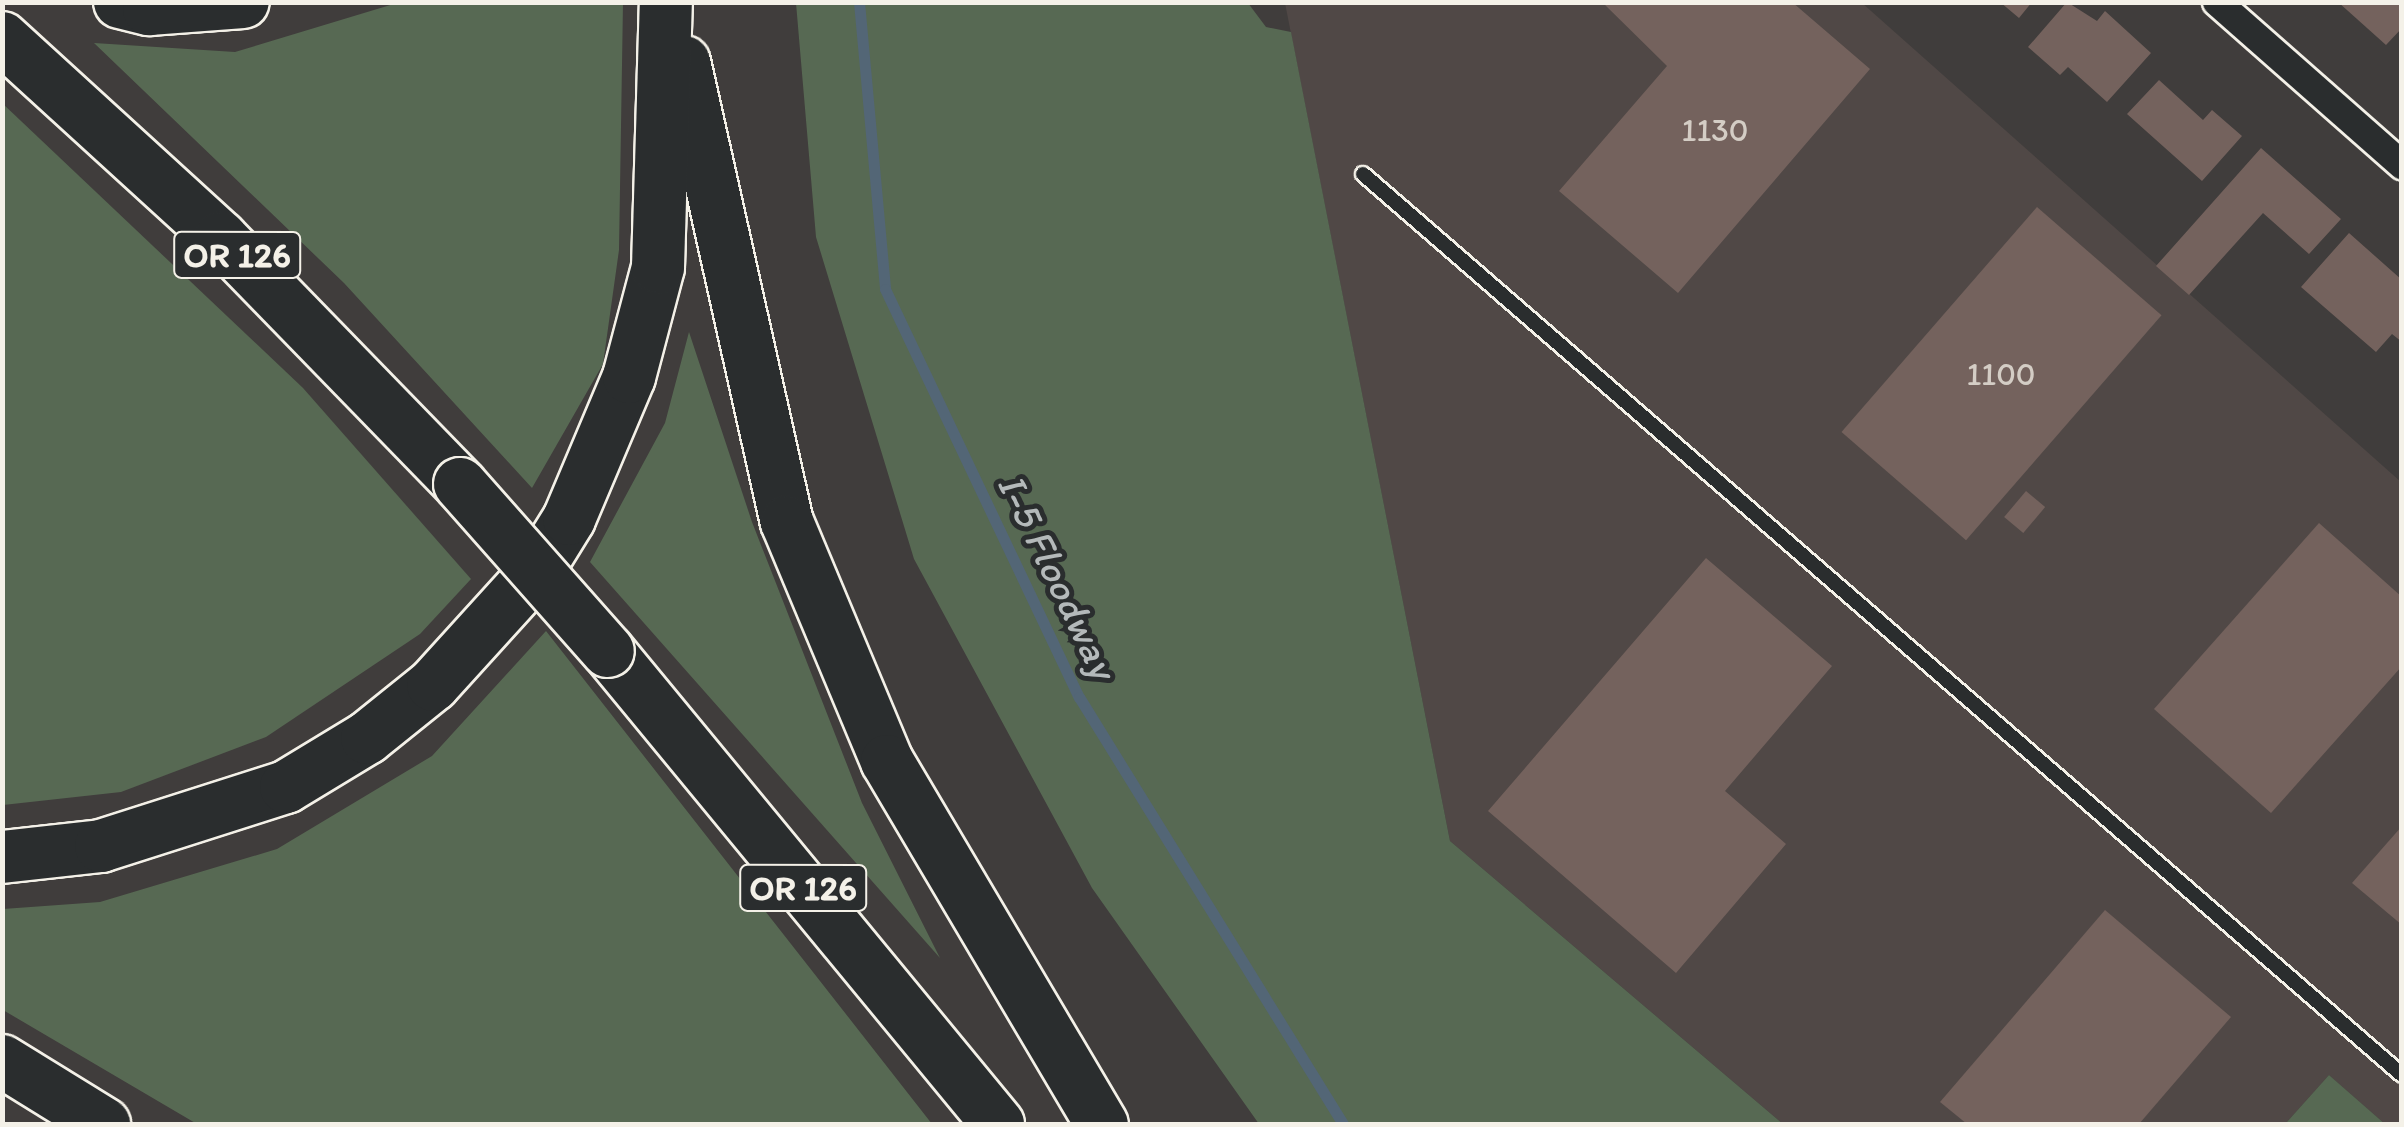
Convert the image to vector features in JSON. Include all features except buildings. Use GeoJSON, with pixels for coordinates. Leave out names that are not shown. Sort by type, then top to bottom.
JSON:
{"type":"FeatureCollection","features":[{"type":"Feature","properties":{"kind":"highway"},"geometry":{"type":"LineString","coordinates":[[120,2],[149,9],[242,2]]}},
{"type":"Feature","properties":{"kind":"highway"},"geometry":{"type":"LineString","coordinates":[[2,857],[101,846],[286,787],[367,738],[433,685],[538,569],[629,377],[658,267],[668,2]]}},
{"type":"Feature","properties":{"kind":"highway"},"geometry":{"type":"LineString","coordinates":[[668,2],[787,522],[886,761],[1102,1124]]}},
{"type":"Feature","properties":{"kind":"highway","name":"OR 126"},"geometry":{"type":"LineString","coordinates":[[2,38],[221,238],[460,484],[608,650],[998,1124]]}},
{"type":"Feature","properties":{"kind":"highway"},"geometry":{"type":"LineString","coordinates":[[2,1061],[104,1124]]}},
{"type":"Feature","properties":{"kind":"street"},"geometry":{"type":"LineString","coordinates":[[2222,4],[2402,166]]}},
{"type":"Feature","properties":{"kind":"lane"},"geometry":{"type":"LineString","coordinates":[[1362,174],[2402,1074]]}},
{"type":"Feature","properties":{"kind":"shaded area"},"geometry":{"type":"Polygon","coordinates":[[[1285,3],[1862,3],[2401,482],[2401,1124],[2385,1124],[2329,1075],[2285,1124],[1783,1124],[1450,841],[1285,3]]]}},
{"type":"Feature","properties":{"kind":"green space"},"geometry":{"type":"Polygon","coordinates":[[[397,3],[623,3],[619,250],[603,364],[532,488],[344,283],[94,43],[235,52],[397,3]]]}},
{"type":"Feature","properties":{"kind":"green space"},"geometry":{"type":"Polygon","coordinates":[[[796,3],[1248,3],[1266,27],[1291,32],[1450,841],[1783,1124],[1259,1124],[1092,888],[914,559],[816,237],[796,3]]]}},
{"type":"Feature","properties":{"kind":"green space"},"geometry":{"type":"Polygon","coordinates":[[[2,103],[303,388],[471,579],[420,634],[266,737],[121,792],[3,805],[2,103]]]}},
{"type":"Feature","properties":{"kind":"green space"},"geometry":{"type":"Polygon","coordinates":[[[689,332],[752,522],[862,803],[940,958],[590,562],[665,423],[689,332]]]}},
{"type":"Feature","properties":{"kind":"green space"},"geometry":{"type":"Polygon","coordinates":[[[546,631],[932,1124],[197,1124],[3,1010],[3,909],[100,902],[277,849],[432,756],[546,631]]]}},
{"type":"Feature","properties":{"kind":"green space"},"geometry":{"type":"Polygon","coordinates":[[[2329,1075],[2385,1124],[2285,1124],[2329,1075]]]}},
{"type":"Feature","properties":{"kind":"waterway","name":"I-5 Floodway"},"geometry":{"type":"LineString","coordinates":[[859,2],[885,289],[1079,697],[1343,1124]]}}]}
